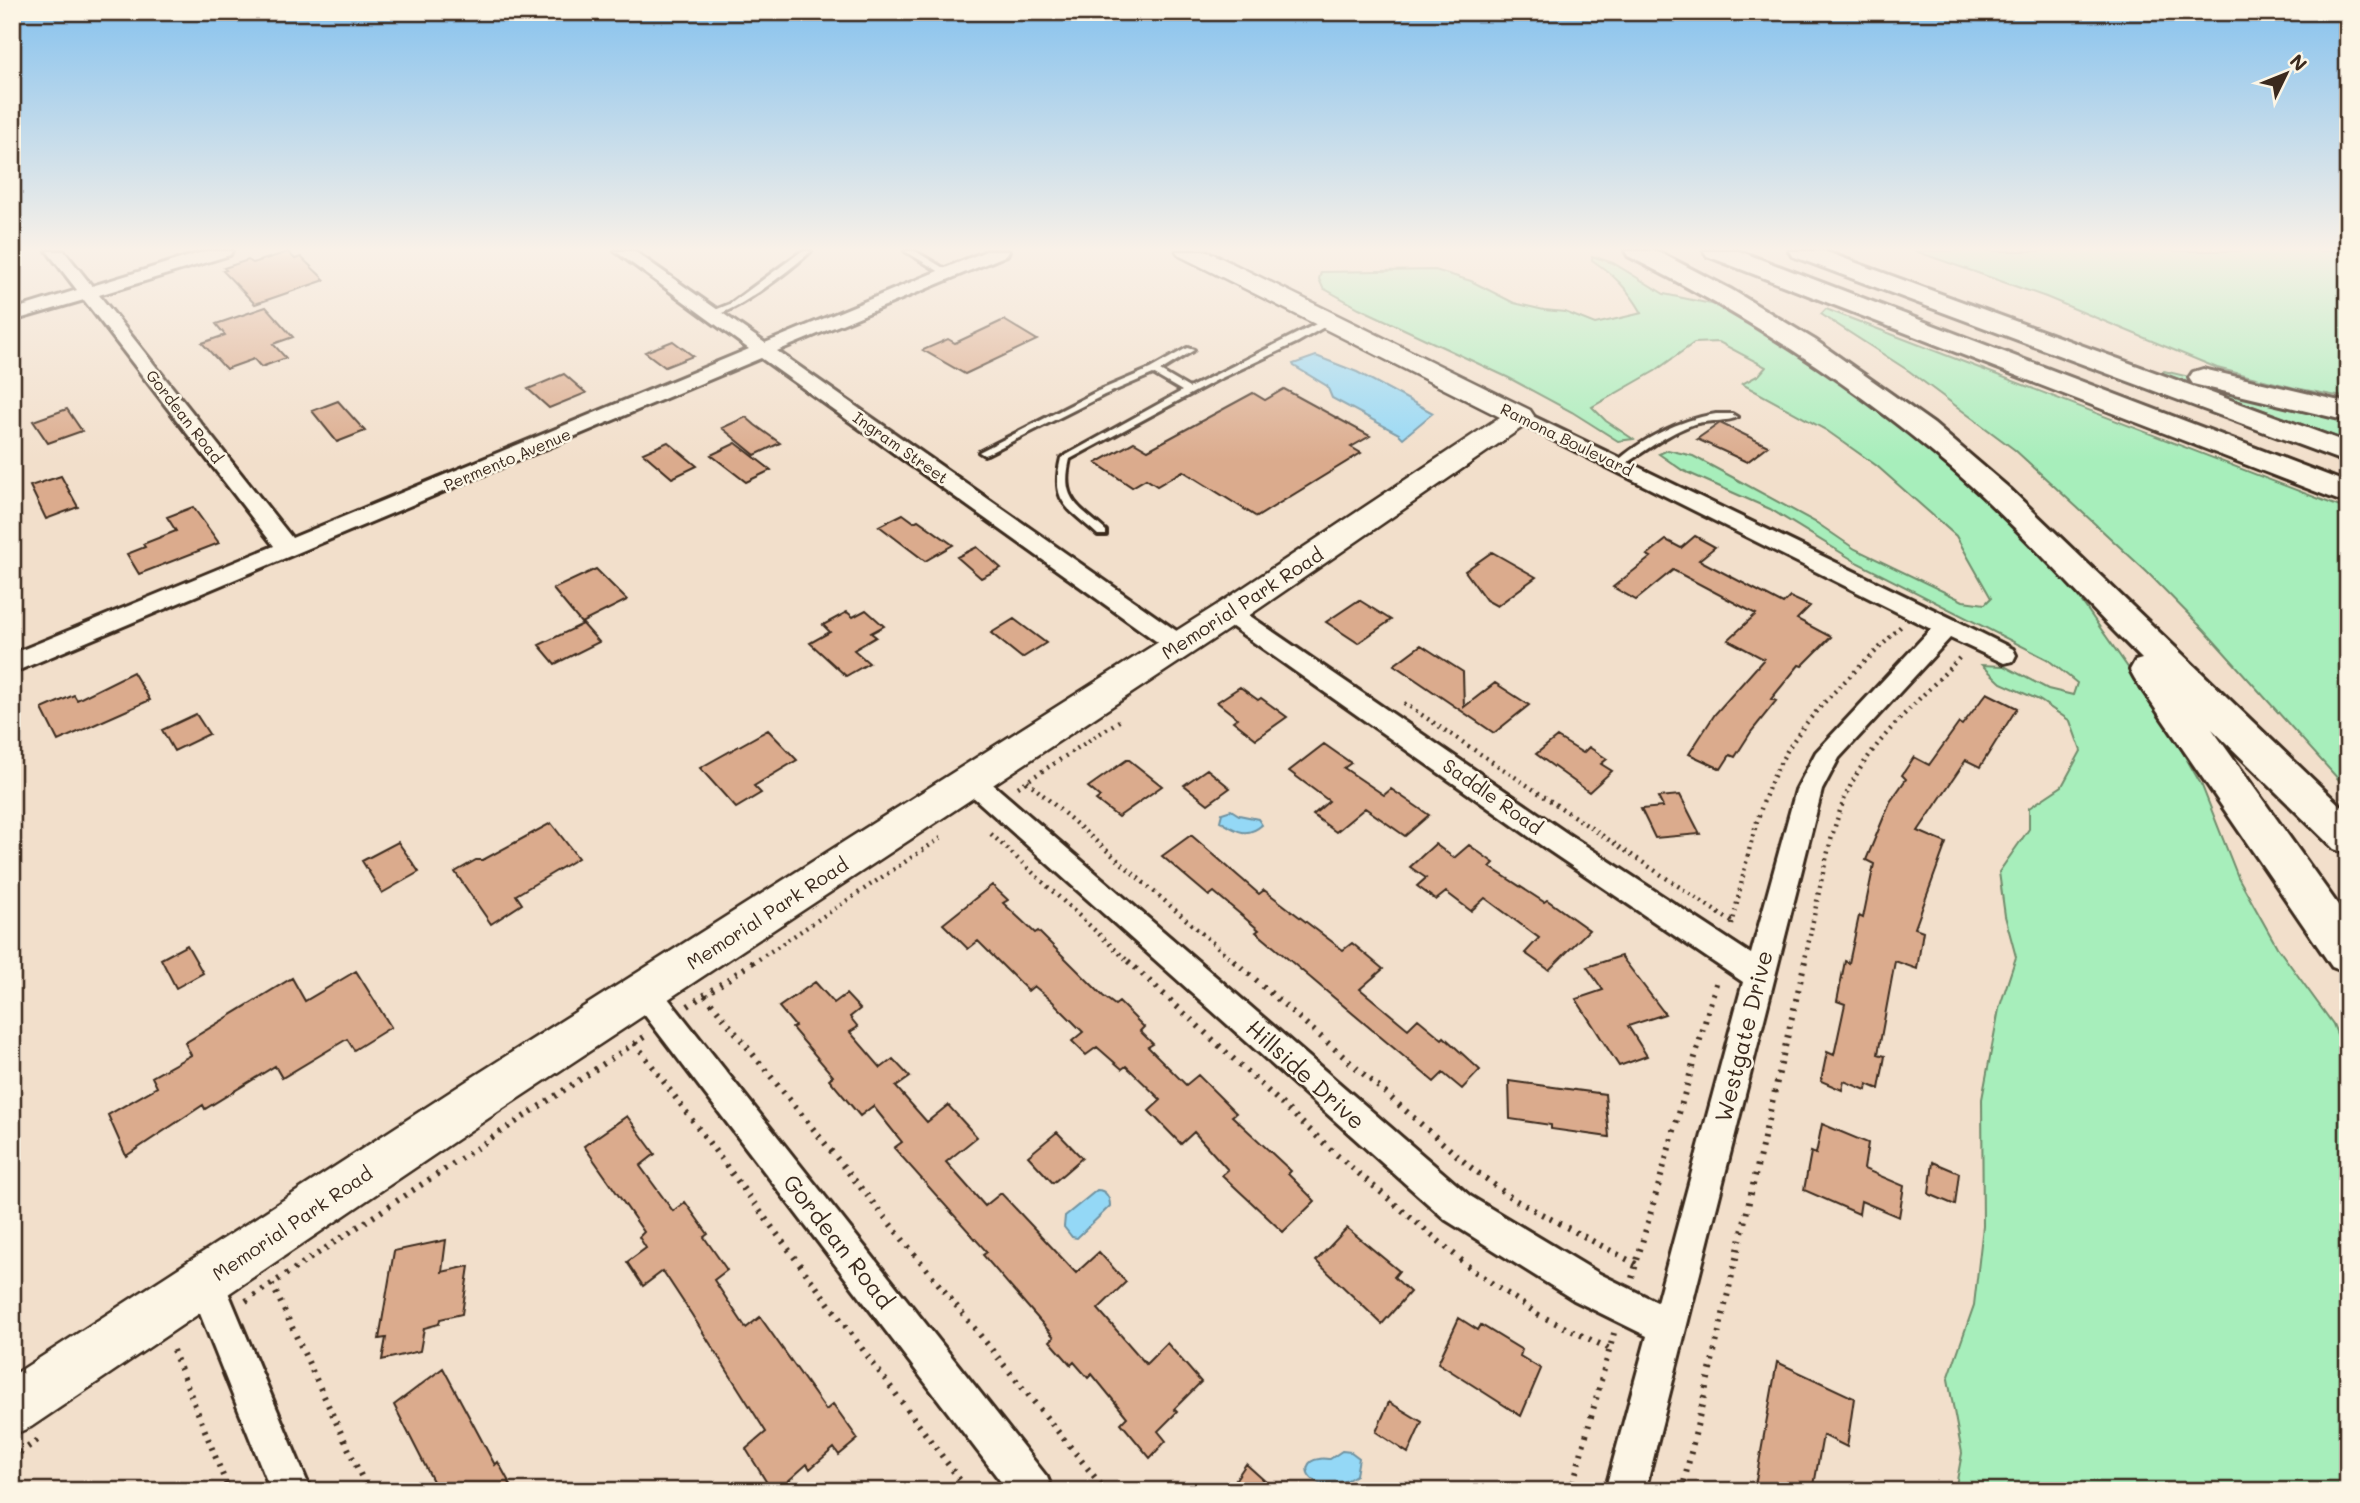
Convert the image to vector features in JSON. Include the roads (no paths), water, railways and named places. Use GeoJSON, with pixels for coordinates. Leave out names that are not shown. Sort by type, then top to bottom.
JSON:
{"type":"FeatureCollection","features":[{"type":"Feature","properties":{"kind":"highway"},"geometry":{"type":"LineString","coordinates":[[1764,321],[1878,398],[1961,461],[2348,838]]}},
{"type":"Feature","properties":{"kind":"highway"},"geometry":{"type":"LineString","coordinates":[[1898,321],[2348,495]]}},
{"type":"Feature","properties":{"kind":"highway"},"geometry":{"type":"LineString","coordinates":[[1990,321],[2348,454]]}},
{"type":"Feature","properties":{"kind":"highway"},"geometry":{"type":"LineString","coordinates":[[2018,321],[2139,360],[2348,412]]}},
{"type":"Feature","properties":{"kind":"highway"},"geometry":{"type":"LineString","coordinates":[[2106,603],[2144,664],[2348,954]]}},
{"type":"Feature","properties":{"kind":"street","name":"Gordean Road"},"geometry":{"type":"LineString","coordinates":[[111,321],[289,550]]}},
{"type":"Feature","properties":{"kind":"street","name":"Ingram Street"},"geometry":{"type":"LineString","coordinates":[[723,321],[1179,645]]}},
{"type":"Feature","properties":{"kind":"street","name":"Permento Avenue"},"geometry":{"type":"LineString","coordinates":[[12,664],[837,321]]}},
{"type":"Feature","properties":{"kind":"street","name":"Ramona Boulevard"},"geometry":{"type":"LineString","coordinates":[[1328,321],[2004,655]]}},
{"type":"Feature","properties":{"kind":"street","name":"Memorial Park Road"},"geometry":{"type":"LineString","coordinates":[[12,1408],[205,1281],[656,1006],[984,790],[1179,645],[1520,416]]}},
{"type":"Feature","properties":{"kind":"street","name":"Saddle Road"},"geometry":{"type":"LineString","coordinates":[[1229,613],[1759,976]]}},
{"type":"Feature","properties":{"kind":"street","name":"Westgate Drive"},"geometry":{"type":"LineString","coordinates":[[1625,1491],[1809,790],[1829,752],[1947,626]]}},
{"type":"Feature","properties":{"kind":"street","name":"Hillside Drive"},"geometry":{"type":"LineString","coordinates":[[984,790],[1458,1208],[1587,1287],[1669,1327]]}},
{"type":"Feature","properties":{"kind":"street","name":"Gordean Road"},"geometry":{"type":"LineString","coordinates":[[656,1006],[1033,1491]]}},
{"type":"Feature","properties":{"kind":"street"},"geometry":{"type":"LineString","coordinates":[[205,1281],[291,1491]]}},
{"type":"Feature","properties":{"kind":"lane"},"geometry":{"type":"LineString","coordinates":[[1102,533],[1064,498],[1061,478],[1066,458],[1188,391],[1295,340],[1328,321]]}},
{"type":"Feature","properties":{"kind":"lane"},"geometry":{"type":"LineString","coordinates":[[984,452],[1101,393],[1153,371],[1190,350]]}},
{"type":"Feature","properties":{"kind":"lane"},"geometry":{"type":"LineString","coordinates":[[1153,371],[1188,391]]}},
{"type":"Feature","properties":{"kind":"lane"},"geometry":{"type":"LineString","coordinates":[[1619,464],[1704,416],[1732,417]]}},
{"type":"Feature","properties":{"kind":"water"},"geometry":{"type":"Polygon","coordinates":[[[1316,356],[1357,372],[1433,413],[1403,438],[1332,398],[1327,386],[1293,364],[1316,356]]]}},
{"type":"Feature","properties":{"kind":"water"},"geometry":{"type":"Polygon","coordinates":[[[1231,810],[1239,815],[1258,819],[1262,825],[1251,832],[1236,830],[1220,821],[1222,813],[1231,810]]]}},
{"type":"Feature","properties":{"kind":"water"},"geometry":{"type":"Polygon","coordinates":[[[1097,1190],[1107,1195],[1110,1206],[1077,1238],[1072,1237],[1064,1227],[1065,1216],[1097,1190]]]}},
{"type":"Feature","properties":{"kind":"water"},"geometry":{"type":"Polygon","coordinates":[[[1342,1451],[1351,1452],[1359,1458],[1356,1475],[1329,1485],[1312,1479],[1308,1473],[1311,1462],[1330,1459],[1342,1451]]]}}]}
